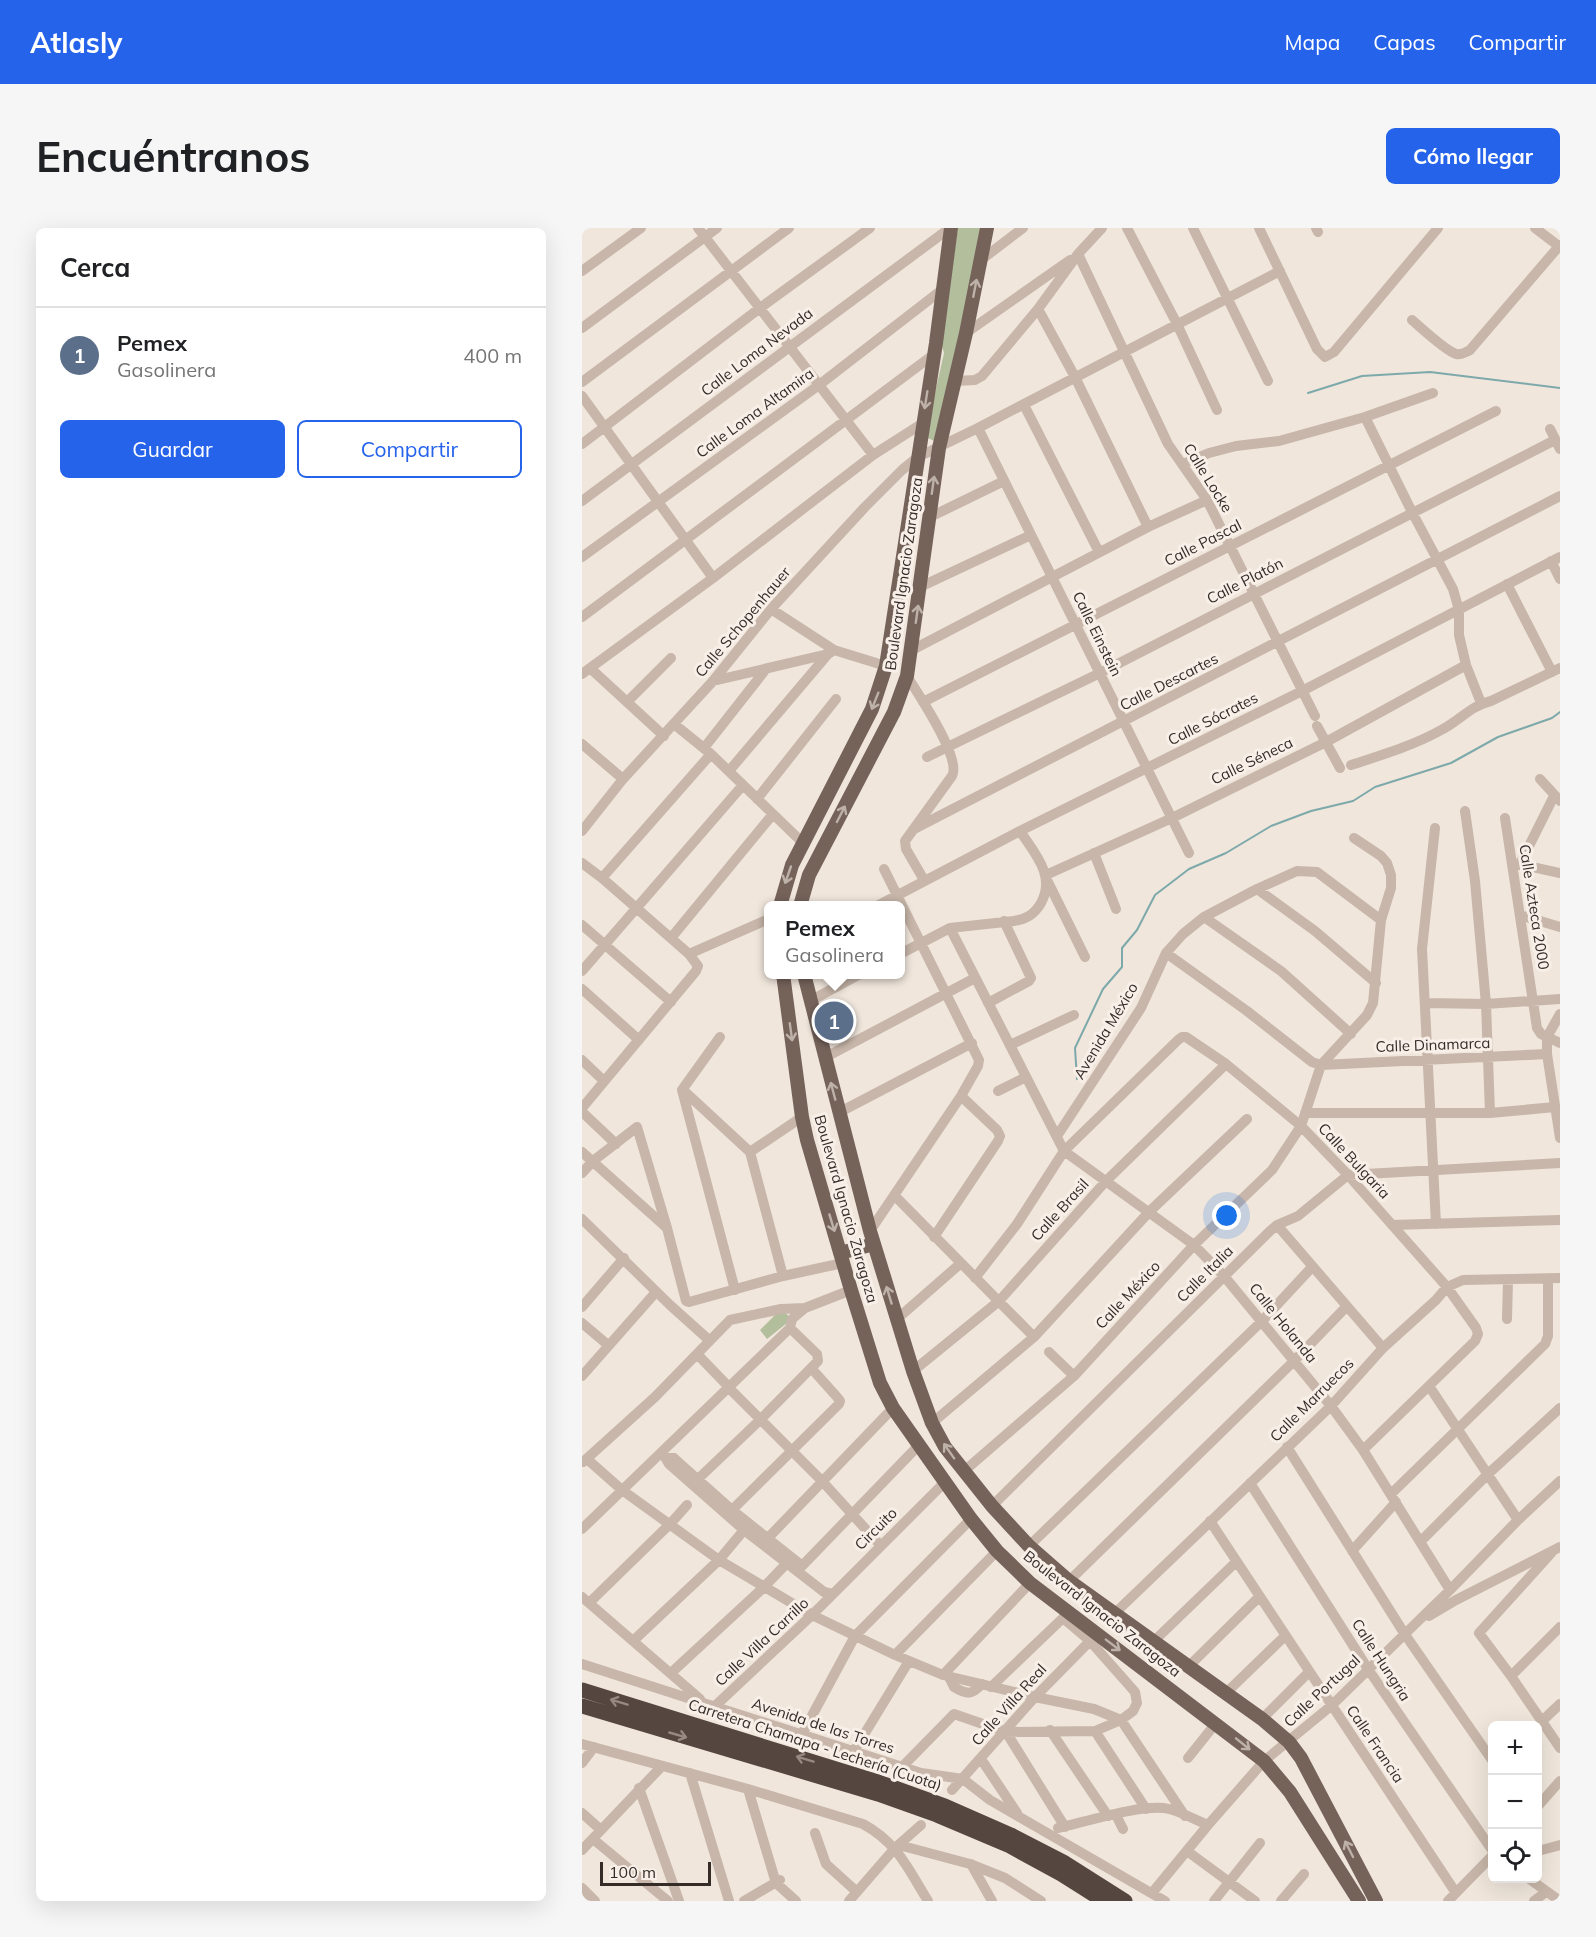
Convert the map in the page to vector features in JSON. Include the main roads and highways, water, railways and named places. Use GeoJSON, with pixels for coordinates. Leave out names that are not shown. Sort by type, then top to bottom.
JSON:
{"type":"FeatureCollection","features":[{"type":"Feature","properties":{"kind":"highway","name":"Carretera Chamapa - Lechería (Cuota)"},"geometry":{"type":"LineString","coordinates":[[582,1690],[881,1783],[945,1806],[1011,1834],[1065,1863],[1125,1901]]}},
{"type":"Feature","properties":{"kind":"highway","name":"Carretera Chamapa - Lechería (Cuota)"},"geometry":{"type":"LineString","coordinates":[[582,1706],[878,1794],[937,1815],[1008,1845],[1104,1901]]}},
{"type":"Feature","properties":{"kind":"main road","name":"Boulevard Ignacio Zaragoza"},"geometry":{"type":"LineString","coordinates":[[782,901],[792,866],[872,709],[886,666],[951,228]]}},
{"type":"Feature","properties":{"kind":"main road","name":"Boulevard Ignacio Zaragoza"},"geometry":{"type":"LineString","coordinates":[[802,901],[810,875],[894,711],[907,676],[939,448],[966,333],[987,228]]}},
{"type":"Feature","properties":{"kind":"main road","name":"Boulevard Ignacio Zaragoza"},"geometry":{"type":"LineString","coordinates":[[784,979],[802,1117],[880,1383],[893,1408],[971,1519],[997,1551],[1030,1583],[1065,1614],[1216,1723],[1264,1761],[1290,1792],[1355,1899]]}},
{"type":"Feature","properties":{"kind":"main road","name":"Boulevard Ignacio Zaragoza"},"geometry":{"type":"LineString","coordinates":[[805,979],[872,1237],[913,1371],[932,1423],[945,1447],[963,1472],[1029,1546],[1069,1581],[1262,1719],[1289,1742],[1314,1780],[1376,1901]]}},
{"type":"Feature","properties":{"kind":"main road"},"geometry":{"type":"LineString","coordinates":[[842,1258],[872,1237]]}},
{"type":"Feature","properties":{"kind":"waterway"},"geometry":{"type":"LineString","coordinates":[[1308,393],[1362,376],[1430,372],[1560,388]]}},
{"type":"Feature","properties":{"kind":"waterway"},"geometry":{"type":"LineString","coordinates":[[1077,1079],[1075,1048],[1103,989],[1122,967],[1122,948],[1137,930],[1155,895],[1189,869],[1226,853],[1271,826],[1311,811],[1353,801],[1375,787],[1451,763],[1498,737],[1552,718],[1560,712]]}},
{"type":"Feature","properties":{"kind":"place","name":"Pemex"},"geometry":{"type":"Point","coordinates":[834,1021]}}]}
